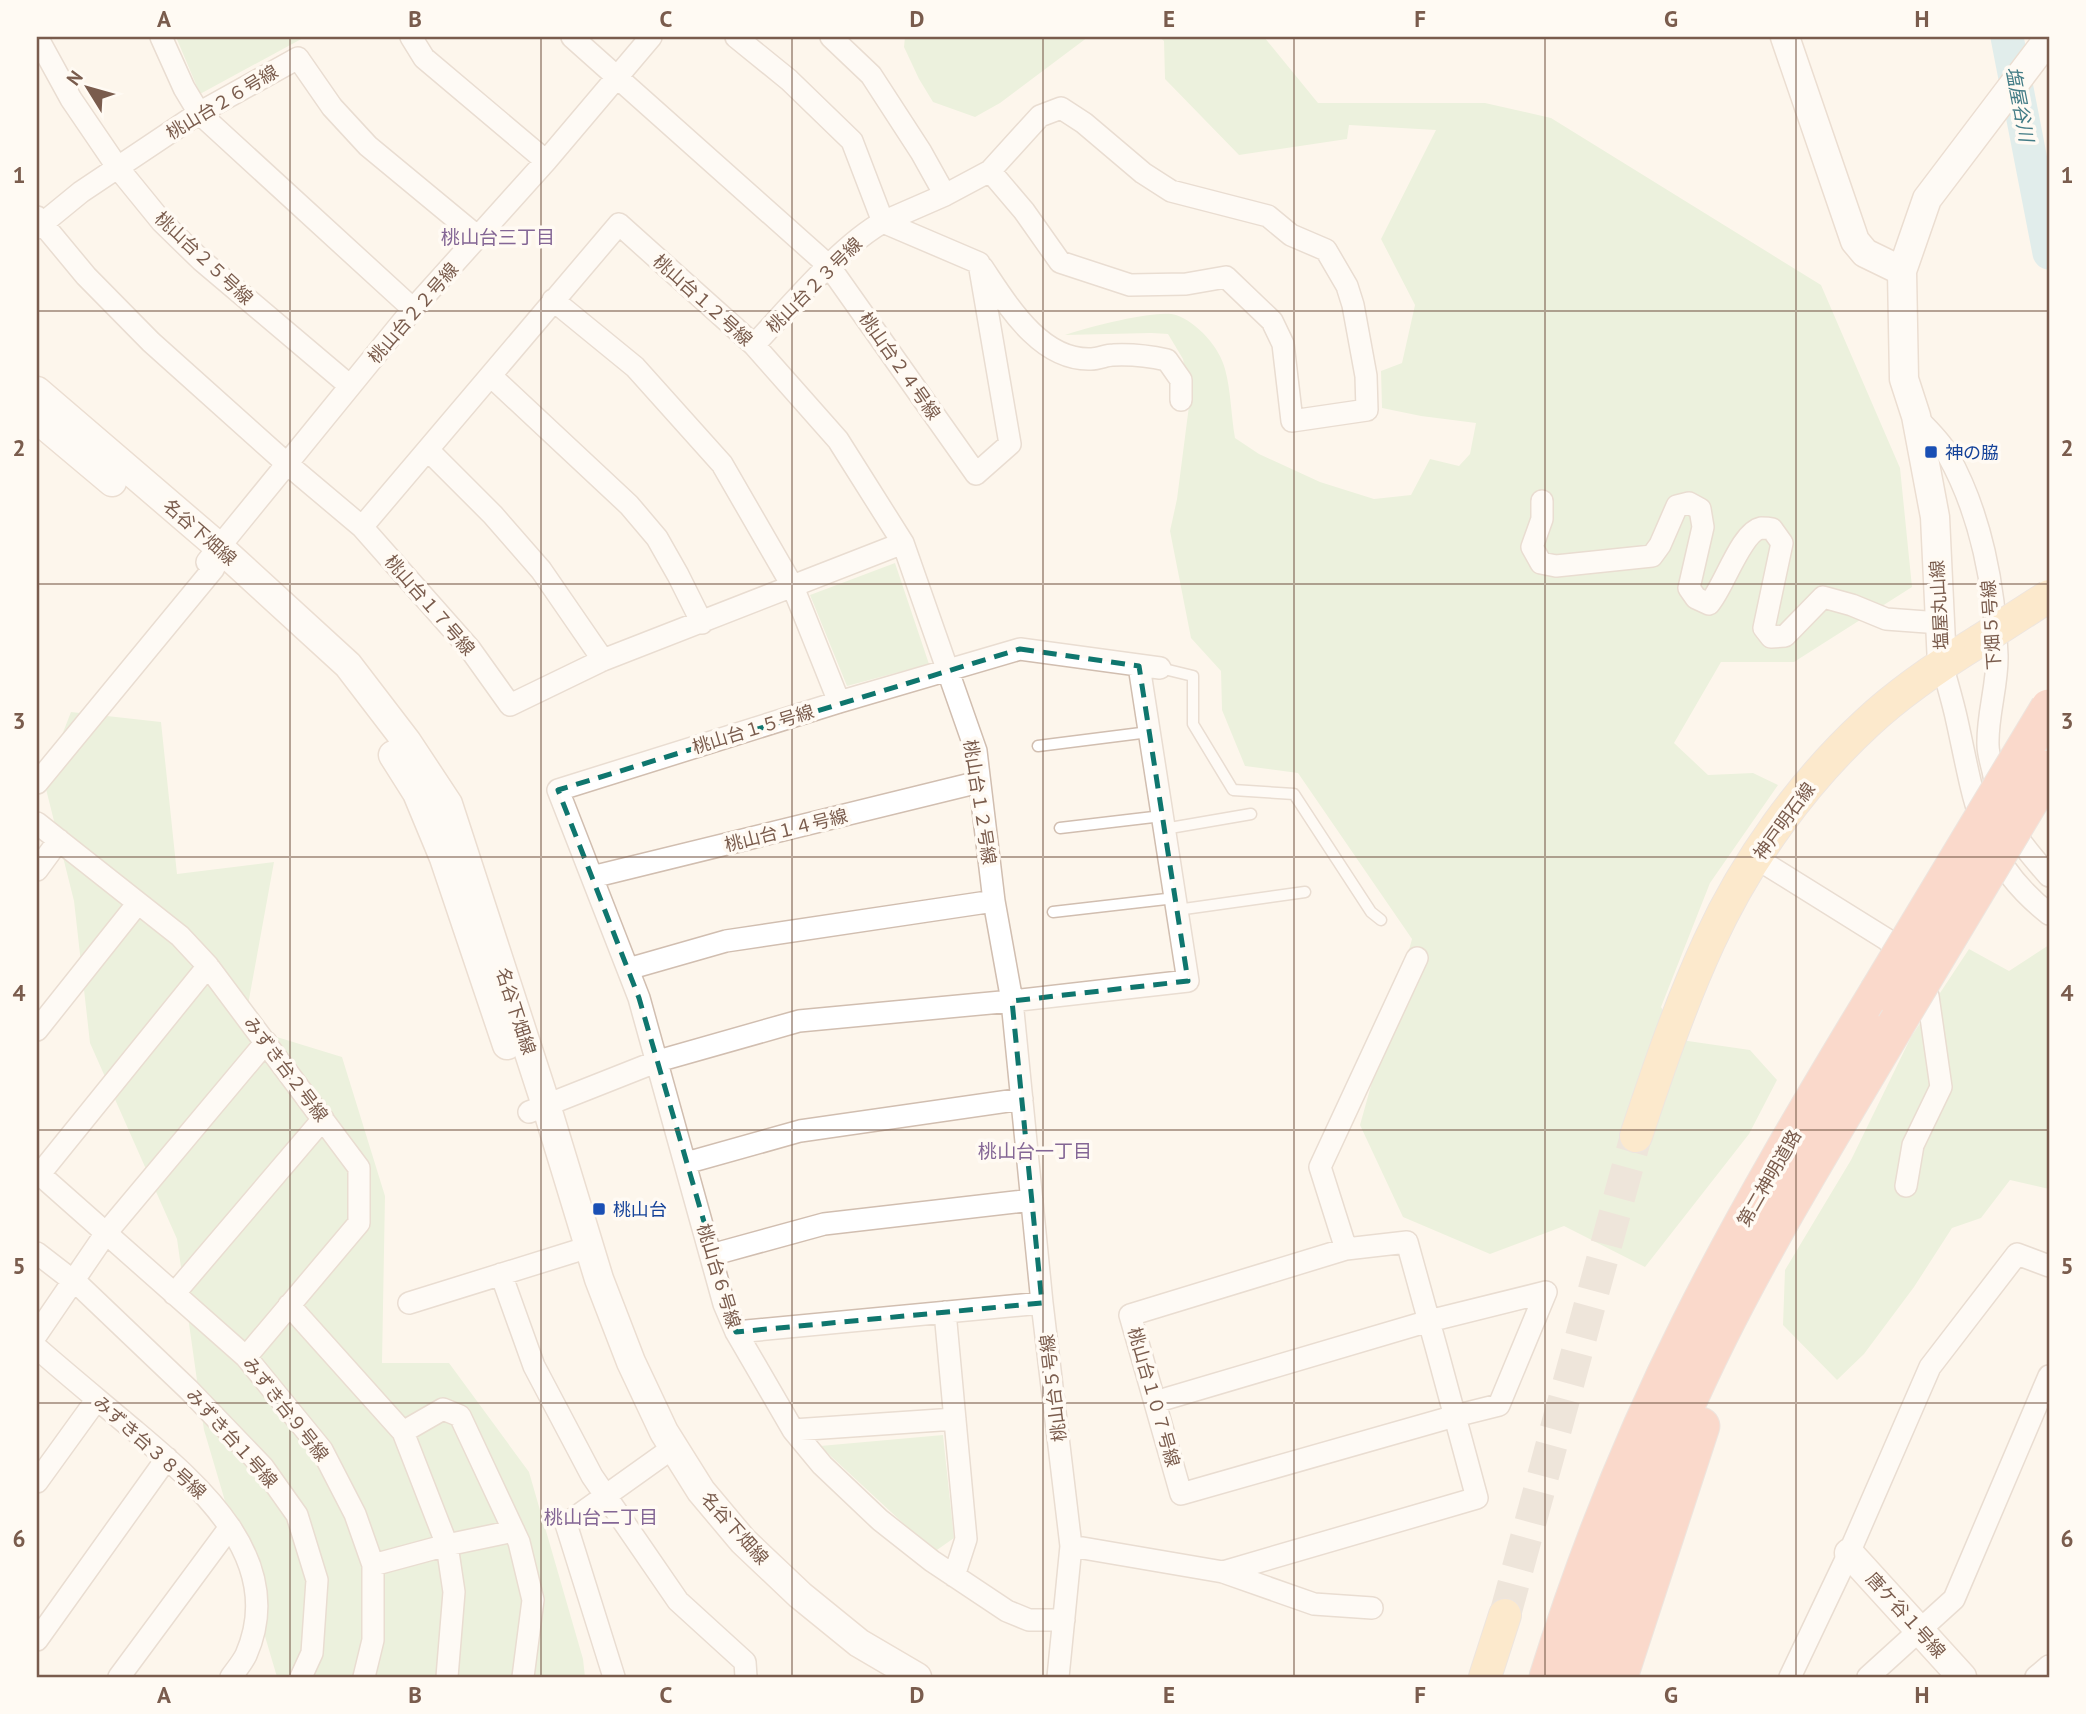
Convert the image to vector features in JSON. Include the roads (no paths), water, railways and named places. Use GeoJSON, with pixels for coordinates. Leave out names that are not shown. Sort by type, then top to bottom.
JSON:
{"type":"FeatureCollection","features":[{"type":"Feature","properties":{"kind":"highway","name":"第二神明道路"},"geometry":{"type":"LineString","coordinates":[[1548,1677],[1591,1550],[1621,1474],[1683,1337],[1774,1167],[2049,708]]}},
{"type":"Feature","properties":{"kind":"highway","name":"第二神明道路"},"geometry":{"type":"LineString","coordinates":[[1583,1677],[1623,1559],[1683,1412],[1718,1337],[1803,1183],[2049,769]]}},
{"type":"Feature","properties":{"kind":"highway"},"geometry":{"type":"LineString","coordinates":[[1619,1677],[1712,1394],[1755,1286],[1803,1183]]}},
{"type":"Feature","properties":{"kind":"highway"},"geometry":{"type":"LineString","coordinates":[[1526,1677],[1610,1467],[1683,1323],[1728,1250]]}},
{"type":"Feature","properties":{"kind":"main road","name":"神戸明石線"},"geometry":{"type":"LineString","coordinates":[[1636,1136],[1685,996],[1716,929],[1756,858],[1807,787],[1867,723],[1903,692],[2049,596]]}},
{"type":"Feature","properties":{"kind":"main road"},"geometry":{"type":"LineString","coordinates":[[1485,1677],[1505,1615]]}},
{"type":"Feature","properties":{"kind":"street","name":"桃山台２５号線"},"geometry":{"type":"LineString","coordinates":[[37,37],[71,99],[118,168],[162,222],[201,260],[351,386]]}},
{"type":"Feature","properties":{"kind":"street"},"geometry":{"type":"LineString","coordinates":[[161,37],[184,88],[199,113],[413,309]]}},
{"type":"Feature","properties":{"kind":"street"},"geometry":{"type":"LineString","coordinates":[[411,37],[424,58],[546,161]]}},
{"type":"Feature","properties":{"kind":"street","name":"桃山台２４号線"},"geometry":{"type":"LineString","coordinates":[[572,37],[829,267],[976,474],[1010,443],[979,263]]}},
{"type":"Feature","properties":{"kind":"street","name":"桃山台２２号線"},"geometry":{"type":"LineString","coordinates":[[213,559],[286,463],[413,309],[546,161],[651,37]]}},
{"type":"Feature","properties":{"kind":"street"},"geometry":{"type":"LineString","coordinates":[[831,37],[871,75],[921,152],[945,195]]}},
{"type":"Feature","properties":{"kind":"street"},"geometry":{"type":"LineString","coordinates":[[1785,37],[1855,241],[1865,253],[1902,271]]}},
{"type":"Feature","properties":{"kind":"street","name":"塩屋丸山線"},"geometry":{"type":"LineString","coordinates":[[2049,38],[1927,199],[1902,271],[1904,379],[1916,416],[1935,517],[1942,664],[1957,719],[1973,800],[1987,840],[2006,872],[2030,899],[2049,914]]}},
{"type":"Feature","properties":{"kind":"street"},"geometry":{"type":"LineString","coordinates":[[749,41],[852,141],[883,222],[979,263],[1009,307],[1031,333],[1061,353],[1091,359],[1110,355],[1140,355],[1167,360],[1181,380],[1181,400]]}},
{"type":"Feature","properties":{"kind":"street","name":"桃山台２６号線"},"geometry":{"type":"LineString","coordinates":[[38,223],[199,113],[298,58],[332,107],[368,146],[478,237]]}},
{"type":"Feature","properties":{"kind":"street","name":"桃山台２３号線"},"geometry":{"type":"LineString","coordinates":[[754,345],[829,267],[869,230],[990,171],[1040,117],[1061,108],[1084,122],[1143,173],[1171,191],[1268,216],[1291,235],[1326,250],[1348,285],[1366,376],[1367,410],[1292,421],[1283,344],[1272,321],[1226,277],[1186,284],[1130,285],[1060,262],[1024,211],[990,171]]}},
{"type":"Feature","properties":{"kind":"street","name":"桃山台１７号線"},"geometry":{"type":"LineString","coordinates":[[38,223],[152,342],[286,463],[362,527],[471,649],[510,705],[603,660],[903,543]]}},
{"type":"Feature","properties":{"kind":"street","name":"桃山台１２号線"},"geometry":{"type":"LineString","coordinates":[[553,300],[619,224],[754,345],[838,440],[903,543],[976,751],[994,901],[1012,1001],[1022,1099]]}},
{"type":"Feature","properties":{"kind":"street"},"geometry":{"type":"LineString","coordinates":[[362,527],[553,300],[635,367],[722,464],[793,587],[839,702]]}},
{"type":"Feature","properties":{"kind":"street"},"geometry":{"type":"LineString","coordinates":[[491,376],[629,505],[657,538],[702,623]]}},
{"type":"Feature","properties":{"kind":"street","name":"名谷下畑線"},"geometry":{"type":"LineString","coordinates":[[40,407],[213,559],[323,663],[388,746],[417,793],[444,858],[538,1108],[583,1249],[587,1289],[614,1364],[667,1452],[688,1499],[752,1572],[815,1628],[882,1677]]}},
{"type":"Feature","properties":{"kind":"street","name":"下畑５号線"},"geometry":{"type":"LineString","coordinates":[[1916,416],[1947,453],[1970,504],[1993,597],[1997,658],[1988,745],[1995,782],[2006,821],[2022,845],[2049,876]]}},
{"type":"Feature","properties":{"kind":"street"},"geometry":{"type":"LineString","coordinates":[[428,450],[493,515],[541,570],[603,660]]}},
{"type":"Feature","properties":{"kind":"street"},"geometry":{"type":"LineString","coordinates":[[1542,501],[1542,519],[1532,547],[1541,563],[1556,566],[1652,556],[1660,545],[1677,506],[1689,503],[1700,509],[1703,527],[1689,588],[1696,598],[1709,604],[1718,593],[1745,538],[1759,528],[1772,528],[1782,543],[1764,628],[1771,637],[1785,636],[1823,597],[1852,605],[1885,619],[1940,623]]}},
{"type":"Feature","properties":{"kind":"street"},"geometry":{"type":"LineString","coordinates":[[37,783],[213,559]]}},
{"type":"Feature","properties":{"kind":"street","name":"桃山台１５号線"},"geometry":{"type":"LineString","coordinates":[[558,790],[839,702],[1020,649],[1149,667]]}},
{"type":"Feature","properties":{"kind":"street"},"geometry":{"type":"LineString","coordinates":[[538,1108],[658,1061],[799,1021],[1188,981],[1149,732],[1149,667]]}},
{"type":"Feature","properties":{"kind":"street","name":"桃山台１４号線"},"geometry":{"type":"LineString","coordinates":[[592,877],[979,782]]}},
{"type":"Feature","properties":{"kind":"street","name":"桃山台６号線"},"geometry":{"type":"LineString","coordinates":[[558,790],[628,969],[658,1061],[724,1304],[736,1332],[793,1430],[822,1465],[880,1520],[954,1576],[1007,1611],[1029,1620],[1065,1620]]}},
{"type":"Feature","properties":{"kind":"street","name":"みずき台２号線"},"geometry":{"type":"LineString","coordinates":[[37,823],[180,936],[208,966],[359,1168],[359,1223],[246,1357]]}},
{"type":"Feature","properties":{"kind":"street"},"geometry":{"type":"LineString","coordinates":[[37,870],[59,840]]}},
{"type":"Feature","properties":{"kind":"street"},"geometry":{"type":"LineString","coordinates":[[1756,858],[1886,939],[1913,965],[1928,996],[1941,1087],[1913,1145],[1906,1186]]}},
{"type":"Feature","properties":{"kind":"street"},"geometry":{"type":"LineString","coordinates":[[628,969],[726,941],[994,901]]}},
{"type":"Feature","properties":{"kind":"street"},"geometry":{"type":"LineString","coordinates":[[37,1030],[138,903]]}},
{"type":"Feature","properties":{"kind":"street"},"geometry":{"type":"LineString","coordinates":[[1346,1250],[1320,1167],[1417,958]]}},
{"type":"Feature","properties":{"kind":"street"},"geometry":{"type":"LineString","coordinates":[[38,1173],[208,966]]}},
{"type":"Feature","properties":{"kind":"street"},"geometry":{"type":"LineString","coordinates":[[37,1334],[106,1233],[266,1042]]}},
{"type":"Feature","properties":{"kind":"street"},"geometry":{"type":"LineString","coordinates":[[686,1163],[800,1131],[1022,1099]]}},
{"type":"Feature","properties":{"kind":"street","name":"桃山台５号線"},"geometry":{"type":"LineString","coordinates":[[1022,1099],[1042,1303],[1071,1546],[1058,1677]]}},
{"type":"Feature","properties":{"kind":"street"},"geometry":{"type":"LineString","coordinates":[[174,1294],[323,1119]]}},
{"type":"Feature","properties":{"kind":"street","name":"みずき台９号線"},"geometry":{"type":"LineString","coordinates":[[38,1173],[246,1357],[323,1450],[355,1514],[373,1565],[373,1640],[364,1677]]}},
{"type":"Feature","properties":{"kind":"street"},"geometry":{"type":"LineString","coordinates":[[711,1255],[824,1224],[1032,1200]]}},
{"type":"Feature","properties":{"kind":"street","name":"桃山台１０７号線"},"geometry":{"type":"LineString","coordinates":[[1223,1572],[1477,1498],[1455,1416],[1407,1242],[1346,1250],[1130,1315],[1181,1494],[1455,1416]]}},
{"type":"Feature","properties":{"kind":"street"},"geometry":{"type":"LineString","coordinates":[[409,1303],[583,1249]]}},
{"type":"Feature","properties":{"kind":"street","name":"みずき台１号線"},"geometry":{"type":"LineString","coordinates":[[37,1253],[74,1282],[189,1390],[254,1458],[297,1515],[317,1580],[312,1653],[301,1677]]}},
{"type":"Feature","properties":{"kind":"street"},"geometry":{"type":"LineString","coordinates":[[1790,1677],[1849,1553],[1930,1367],[2017,1254],[2049,1266]]}},
{"type":"Feature","properties":{"kind":"street"},"geometry":{"type":"LineString","coordinates":[[501,1275],[534,1366],[592,1476],[678,1601],[745,1662],[746,1677]]}},
{"type":"Feature","properties":{"kind":"street"},"geometry":{"type":"LineString","coordinates":[[1155,1402],[1429,1321],[1546,1292],[1499,1405],[1455,1416]]}},
{"type":"Feature","properties":{"kind":"street"},"geometry":{"type":"LineString","coordinates":[[736,1332],[1042,1303]]}},
{"type":"Feature","properties":{"kind":"street"},"geometry":{"type":"LineString","coordinates":[[289,1305],[403,1432],[447,1545],[454,1592],[447,1677]]}},
{"type":"Feature","properties":{"kind":"street"},"geometry":{"type":"LineString","coordinates":[[945,1312],[966,1539],[954,1576]]}},
{"type":"Feature","properties":{"kind":"street","name":"みずき台３８号線"},"geometry":{"type":"LineString","coordinates":[[37,1348],[167,1458],[222,1513],[242,1546],[257,1597],[246,1655],[231,1677]]}},
{"type":"Feature","properties":{"kind":"street"},"geometry":{"type":"LineString","coordinates":[[1868,1677],[1954,1599],[2049,1376]]}},
{"type":"Feature","properties":{"kind":"street"},"geometry":{"type":"LineString","coordinates":[[37,1482],[97,1399]]}},
{"type":"Feature","properties":{"kind":"street"},"geometry":{"type":"LineString","coordinates":[[403,1432],[443,1409],[460,1416],[519,1542],[533,1600],[523,1677]]}},
{"type":"Feature","properties":{"kind":"street"},"geometry":{"type":"LineString","coordinates":[[793,1430],[955,1419]]}},
{"type":"Feature","properties":{"kind":"street"},"geometry":{"type":"LineString","coordinates":[[614,1677],[566,1524],[667,1452]]}},
{"type":"Feature","properties":{"kind":"street","name":"名谷下畑線"},"geometry":{"type":"LineString","coordinates":[[667,1452],[743,1541],[791,1586],[859,1643],[917,1677]]}},
{"type":"Feature","properties":{"kind":"street"},"geometry":{"type":"LineString","coordinates":[[37,1640],[167,1458]]}},
{"type":"Feature","properties":{"kind":"street"},"geometry":{"type":"LineString","coordinates":[[119,1677],[230,1527]]}},
{"type":"Feature","properties":{"kind":"street"},"geometry":{"type":"LineString","coordinates":[[373,1565],[514,1531]]}},
{"type":"Feature","properties":{"kind":"street"},"geometry":{"type":"LineString","coordinates":[[1071,1546],[1223,1572],[1314,1604],[1372,1608]]}},
{"type":"Feature","properties":{"kind":"street","name":"唐ケ谷１号線"},"geometry":{"type":"LineString","coordinates":[[1849,1553],[1962,1677]]}},
{"type":"Feature","properties":{"kind":"street"},"geometry":{"type":"LineString","coordinates":[[2036,1677],[2049,1666]]}},
{"type":"Feature","properties":{"kind":"lane"},"geometry":{"type":"LineString","coordinates":[[1149,667],[1193,676],[1193,724],[1233,790],[1294,793],[1371,912],[1381,920]]}},
{"type":"Feature","properties":{"kind":"lane"},"geometry":{"type":"LineString","coordinates":[[1038,746],[1149,732]]}},
{"type":"Feature","properties":{"kind":"lane"},"geometry":{"type":"LineString","coordinates":[[1060,828],[1251,814]]}},
{"type":"Feature","properties":{"kind":"lane"},"geometry":{"type":"LineString","coordinates":[[1053,912],[1176,904],[1305,891]]}},
{"type":"Feature","properties":{"kind":"waterway","name":"塩屋谷川"},"geometry":{"type":"LineString","coordinates":[[2007,37],[2049,253]]}},
{"type":"Feature","properties":{"kind":"tunnel"},"geometry":{"type":"LineString","coordinates":[[1505,1615],[1636,1136]]}},
{"type":"Feature","properties":{"kind":"place","name":"神の脇"},"geometry":{"type":"Point","coordinates":[1931,452]}},
{"type":"Feature","properties":{"kind":"place","name":"桃山台"},"geometry":{"type":"Point","coordinates":[599,1209]}},
{"type":"Feature","properties":{"kind":"district","name":"桃山台三丁目"},"geometry":{"type":"Point","coordinates":[498,237]}},
{"type":"Feature","properties":{"kind":"district","name":"桃山台一丁目"},"geometry":{"type":"Point","coordinates":[1035,1151]}},
{"type":"Feature","properties":{"kind":"district","name":"桃山台二丁目"},"geometry":{"type":"Point","coordinates":[601,1517]}}]}
